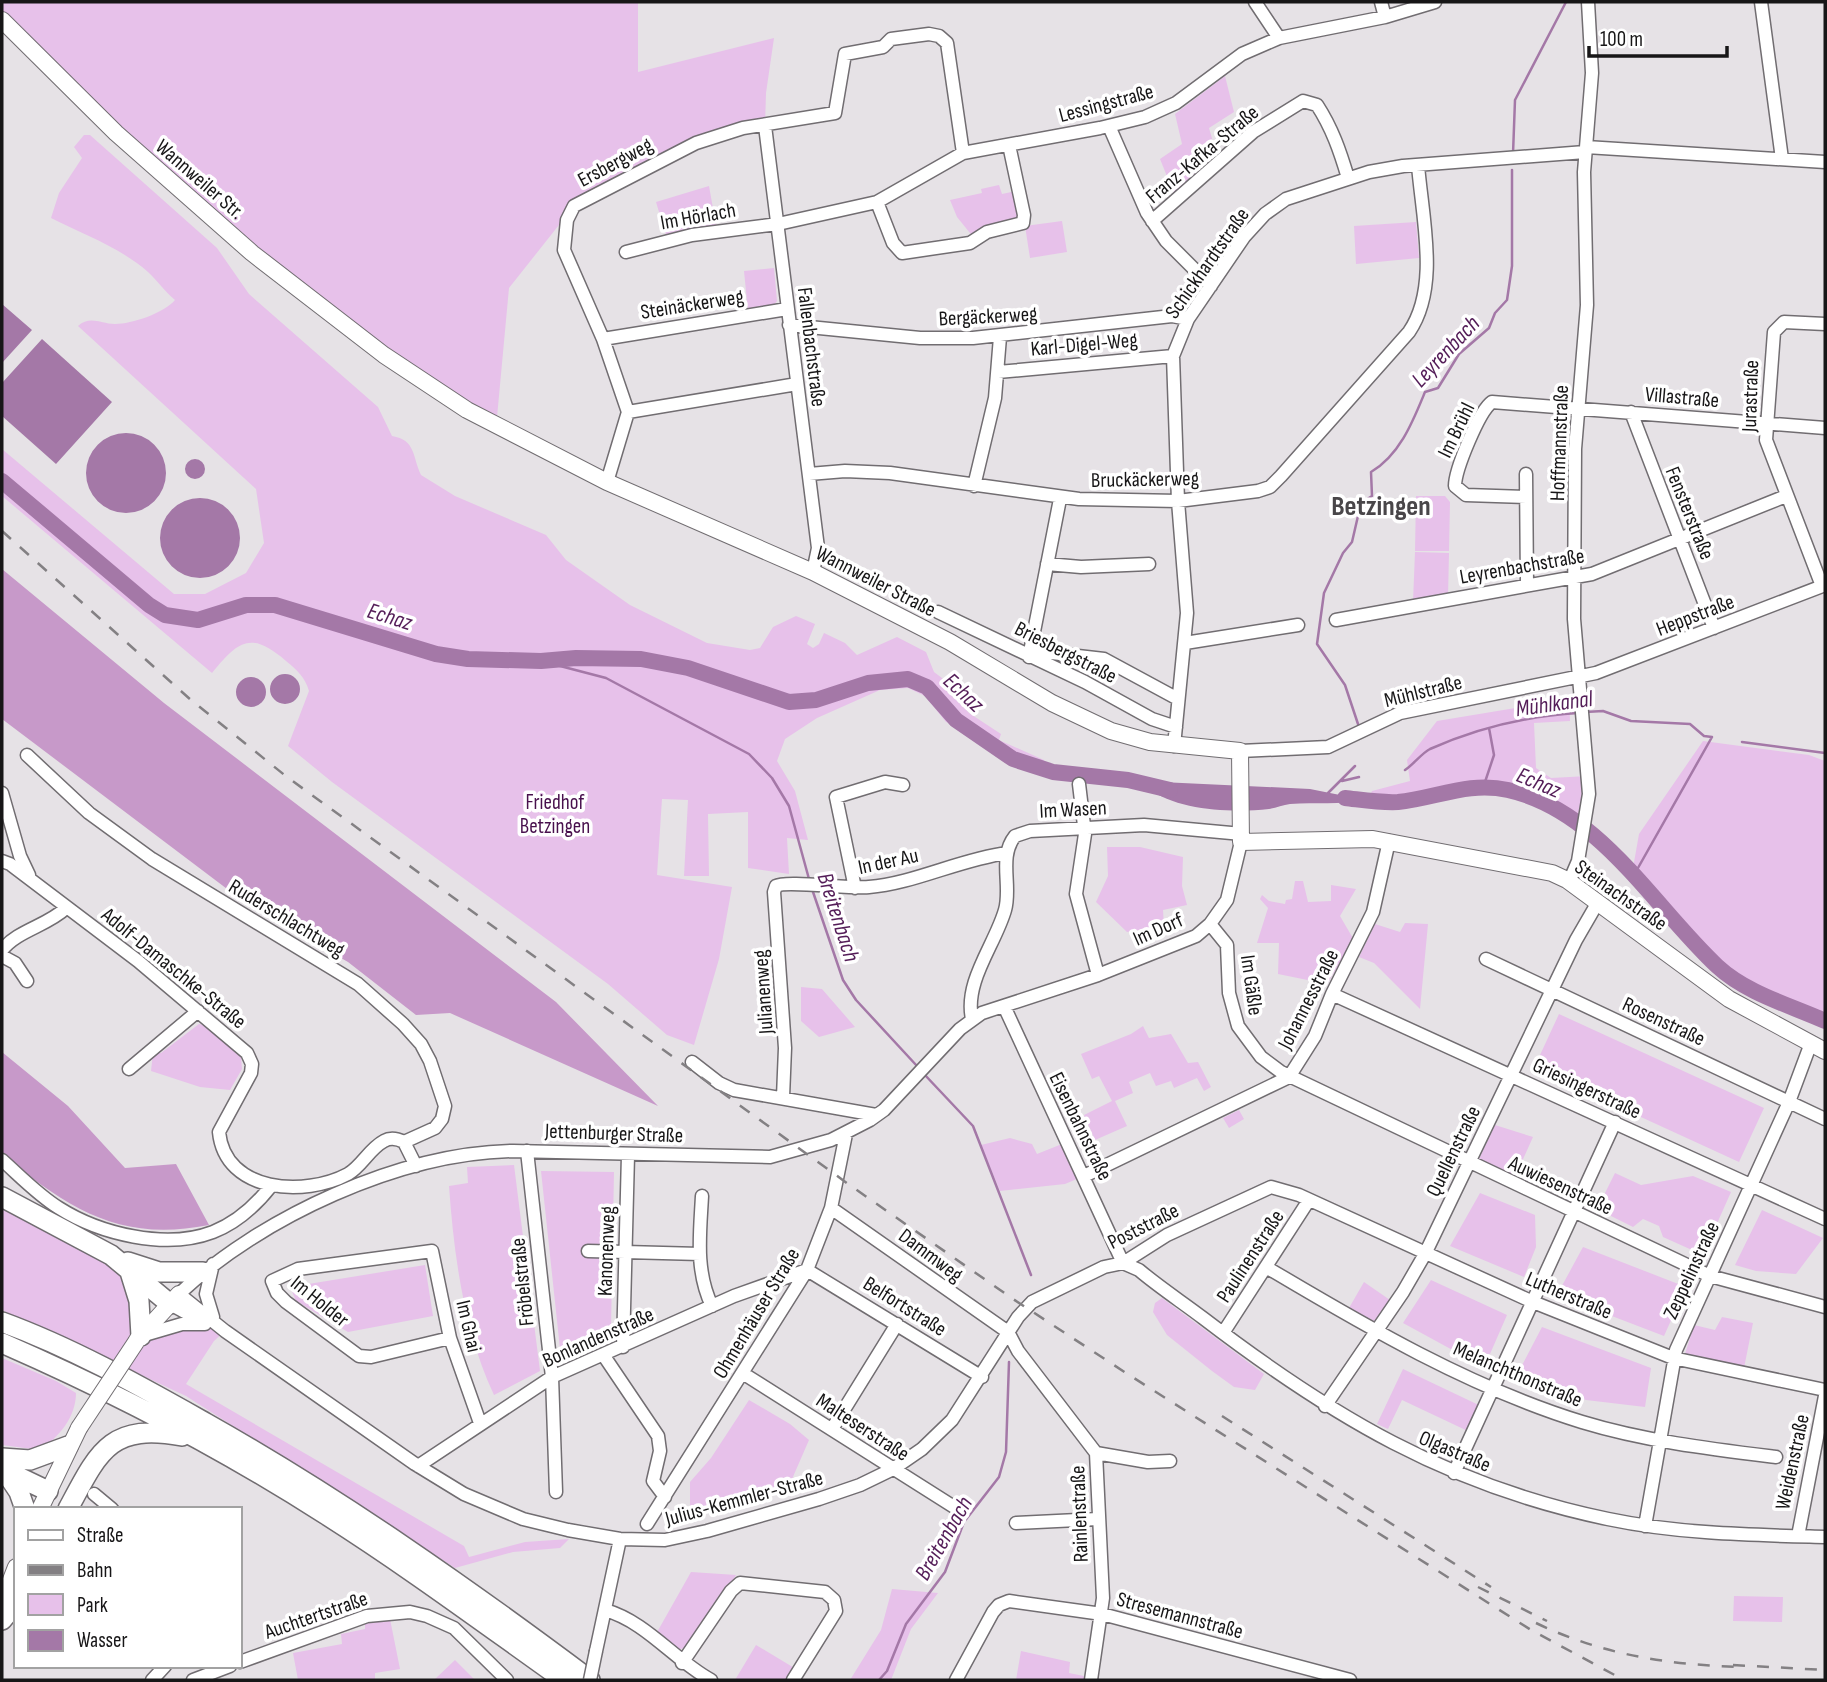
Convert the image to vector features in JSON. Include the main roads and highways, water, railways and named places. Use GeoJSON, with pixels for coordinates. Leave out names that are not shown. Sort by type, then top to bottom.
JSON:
{"type":"FeatureCollection","features":[{"type":"Feature","properties":{"kind":"highway"},"geometry":{"type":"LineString","coordinates":[[2,1197],[138,1270],[174,1299]]}},
{"type":"Feature","properties":{"kind":"highway"},"geometry":{"type":"LineString","coordinates":[[138,1270],[208,1268]]}},
{"type":"Feature","properties":{"kind":"highway"},"geometry":{"type":"LineString","coordinates":[[138,1270],[138,1339]]}},
{"type":"Feature","properties":{"kind":"highway"},"geometry":{"type":"LineString","coordinates":[[4,1327],[115,1395],[201,1440],[328,1516],[565,1680]]}},
{"type":"Feature","properties":{"kind":"highway"},"geometry":{"type":"LineString","coordinates":[[4,1327],[143,1386],[318,1489],[421,1558],[590,1680]]}},
{"type":"Feature","properties":{"kind":"highway"},"geometry":{"type":"LineString","coordinates":[[69,1507],[96,1461],[120,1438],[132,1433],[156,1432],[201,1440]]}},
{"type":"Feature","properties":{"kind":"highway"},"geometry":{"type":"LineString","coordinates":[[2,1466],[30,1460],[68,1446]]}},
{"type":"Feature","properties":{"kind":"highway"},"geometry":{"type":"LineString","coordinates":[[2,1466],[44,1500]]}},
{"type":"Feature","properties":{"kind":"highway"},"geometry":{"type":"LineString","coordinates":[[2,1466],[19,1492],[24,1507]]}},
{"type":"Feature","properties":{"kind":"highway"},"geometry":{"type":"LineString","coordinates":[[2,1620],[14,1605]]}},
{"type":"Feature","properties":{"kind":"main road","name":"Wannweiler Str."},"geometry":{"type":"LineString","coordinates":[[2,20],[82,101],[183,194],[306,297],[384,355],[496,426]]}},
{"type":"Feature","properties":{"kind":"main road","name":"Wannweiler Straße"},"geometry":{"type":"LineString","coordinates":[[496,426],[607,482],[813,572],[950,642],[1052,703],[1104,728],[1133,739],[1174,746],[1240,751]]}},
{"type":"Feature","properties":{"kind":"main road","name":"Im Dorf"},"geometry":{"type":"LineString","coordinates":[[1240,751],[1241,838]]}},
{"type":"Feature","properties":{"kind":"main road","name":"Steinachstraße"},"geometry":{"type":"LineString","coordinates":[[1241,838],[1389,841],[1546,872],[1569,882],[1598,902],[1722,994],[1818,1047]]}},
{"type":"Feature","properties":{"kind":"main road","name":"Jettenburger Straße"},"geometry":{"type":"LineString","coordinates":[[44,1500],[79,1428],[138,1339],[174,1299]]}},
{"type":"Feature","properties":{"kind":"main road"},"geometry":{"type":"LineString","coordinates":[[2,1602],[14,1572]]}},
{"type":"Feature","properties":{"kind":"water"},"geometry":{"type":"Polygon","coordinates":[[[2,304],[32,330],[2,363],[2,304]]]}},
{"type":"Feature","properties":{"kind":"water"},"geometry":{"type":"Polygon","coordinates":[[[42,339],[112,402],[56,464],[2,416],[2,383],[42,339]]]}},
{"type":"Feature","properties":{"kind":"water"},"geometry":{"type":"Polygon","coordinates":[[[118,433],[134,433],[155,444],[166,465],[166,481],[155,502],[134,513],[118,513],[104,507],[92,495],[86,481],[86,465],[92,451],[104,439],[118,433]]]}},
{"type":"Feature","properties":{"kind":"water"},"geometry":{"type":"Polygon","coordinates":[[[195,459],[202,462],[205,469],[202,476],[195,479],[188,476],[185,469],[188,462],[195,459]]]}},
{"type":"Feature","properties":{"kind":"water"},"geometry":{"type":"Polygon","coordinates":[[[200,498],[215,501],[228,510],[237,523],[240,538],[237,553],[228,566],[215,575],[200,578],[185,575],[172,566],[163,553],[160,538],[163,523],[172,510],[185,501],[200,498]]]}},
{"type":"Feature","properties":{"kind":"water"},"geometry":{"type":"Polygon","coordinates":[[[285,674],[296,678],[300,689],[296,700],[285,704],[274,700],[270,689],[274,678],[285,674]]]}},
{"type":"Feature","properties":{"kind":"water"},"geometry":{"type":"Polygon","coordinates":[[[251,677],[262,681],[266,692],[262,703],[251,707],[240,703],[236,692],[240,681],[251,677]]]}},
{"type":"Feature","properties":{"kind":"water"},"geometry":{"type":"Polygon","coordinates":[[[1161,782],[1310,789],[1365,800],[1290,804],[1255,810],[1206,809],[1174,802],[1148,788],[1148,785],[1161,782]]]}},
{"type":"Feature","properties":{"kind":"waterway","name":"Leyrenbach"},"geometry":{"type":"LineString","coordinates":[[1513,154],[1515,100],[1566,2]]}},
{"type":"Feature","properties":{"kind":"waterway","name":"Leyrenbach"},"geometry":{"type":"LineString","coordinates":[[1358,724],[1345,685],[1317,644],[1324,593],[1343,553],[1352,542],[1361,503],[1372,496],[1371,472],[1398,447],[1425,392],[1438,388],[1459,354],[1489,328],[1495,313],[1507,300],[1512,266],[1512,170]]}},
{"type":"Feature","properties":{"kind":"waterway","name":"Echaz"},"geometry":{"type":"LineString","coordinates":[[2,481],[149,605],[165,615],[198,620],[246,605],[275,605],[436,654],[468,659],[541,661],[576,658],[641,659],[688,668],[789,702],[816,700],[868,683],[908,679],[927,687],[956,720],[1013,759],[1053,772],[1128,780],[1170,790]]}},
{"type":"Feature","properties":{"kind":"waterway","name":"Breitenbach"},"geometry":{"type":"LineString","coordinates":[[541,661],[606,678],[749,754],[772,778],[789,806],[809,879]]}},
{"type":"Feature","properties":{"kind":"waterway"},"geometry":{"type":"LineString","coordinates":[[1585,712],[1603,711],[1631,721],[1690,724],[1704,736],[1712,737],[1634,875]]}},
{"type":"Feature","properties":{"kind":"waterway","name":"Mühlkanal"},"geometry":{"type":"LineString","coordinates":[[1405,770],[1430,749],[1484,729],[1522,720],[1578,713]]}},
{"type":"Feature","properties":{"kind":"waterway"},"geometry":{"type":"LineString","coordinates":[[1483,788],[1494,755],[1489,728]]}},
{"type":"Feature","properties":{"kind":"waterway","name":"Mühlkanal"},"geometry":{"type":"LineString","coordinates":[[1742,742],[1825,753]]}},
{"type":"Feature","properties":{"kind":"waterway","name":"Leyrenbach"},"geometry":{"type":"LineString","coordinates":[[1328,793],[1355,766]]}},
{"type":"Feature","properties":{"kind":"waterway","name":"Mühlkanal"},"geometry":{"type":"LineString","coordinates":[[1342,781],[1359,777]]}},
{"type":"Feature","properties":{"kind":"waterway","name":"Echaz"},"geometry":{"type":"LineString","coordinates":[[1345,798],[1398,802],[1466,789],[1494,788],[1540,801],[1570,818],[1623,863],[1693,942],[1728,975],[1754,991],[1825,1021]]}},
{"type":"Feature","properties":{"kind":"waterway","name":"Breitenbach"},"geometry":{"type":"LineString","coordinates":[[812,889],[843,980],[856,1000],[917,1066]]}},
{"type":"Feature","properties":{"kind":"waterway","name":"Breitenbach"},"geometry":{"type":"LineString","coordinates":[[924,1074],[973,1126],[1031,1275]]}},
{"type":"Feature","properties":{"kind":"waterway","name":"Breitenbach"},"geometry":{"type":"LineString","coordinates":[[879,1680],[887,1671],[906,1624],[945,1572],[964,1522],[999,1477],[1006,1452],[1009,1362]]}},
{"type":"Feature","properties":{"kind":"railway"},"geometry":{"type":"LineString","coordinates":[[2,531],[191,700],[287,777],[851,1186],[1013,1299],[1126,1373],[1531,1630],[1624,1680]]}},
{"type":"Feature","properties":{"kind":"railway"},"geometry":{"type":"LineString","coordinates":[[1222,1416],[1491,1587]]}},
{"type":"Feature","properties":{"kind":"railway"},"geometry":{"type":"LineString","coordinates":[[1478,1587],[1547,1621]]}},
{"type":"Feature","properties":{"kind":"railway"},"geometry":{"type":"LineString","coordinates":[[1536,1623],[1586,1643],[1637,1656],[1689,1664],[1743,1667]]}},
{"type":"Feature","properties":{"kind":"railway"},"geometry":{"type":"LineString","coordinates":[[1733,1665],[1825,1670]]}},
{"type":"Feature","properties":{"kind":"district","name":"Betzingen"},"geometry":{"type":"Point","coordinates":[1381,505]}},
{"type":"Feature","properties":{"kind":"park label","name":"Friedhof Betzingen"},"geometry":{"type":"Point","coordinates":[555,814]}}]}
